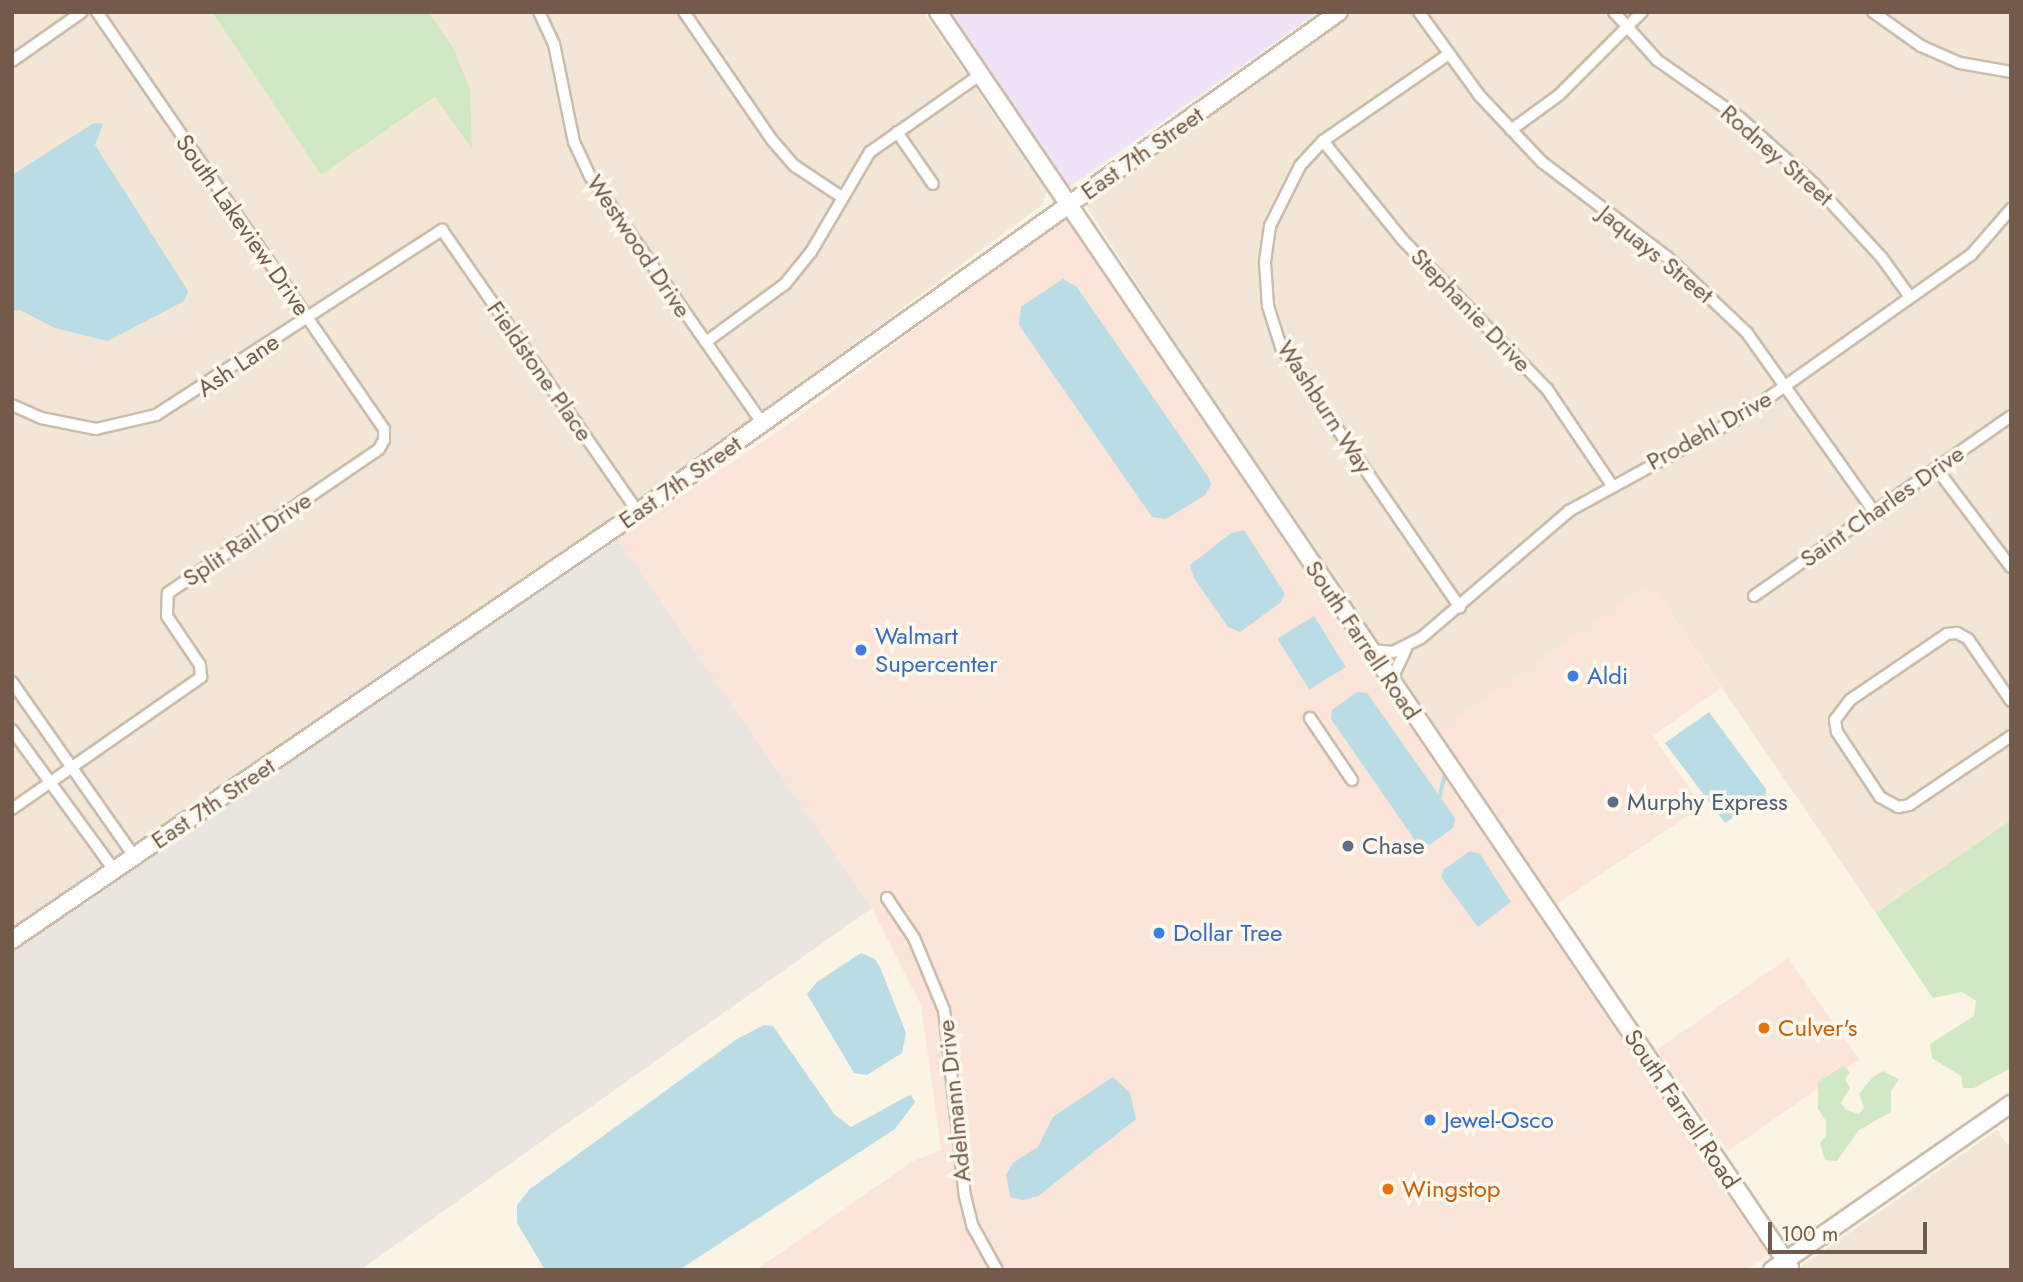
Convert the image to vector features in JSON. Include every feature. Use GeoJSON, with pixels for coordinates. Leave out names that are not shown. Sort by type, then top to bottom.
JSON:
{"type":"FeatureCollection","features":[{"type":"Feature","properties":{"kind":"street"},"geometry":{"type":"LineString","coordinates":[[12,61],[82,12]]}},
{"type":"Feature","properties":{"kind":"street","name":"South Lakeview Drive"},"geometry":{"type":"LineString","coordinates":[[97,12],[384,429],[384,440]]}},
{"type":"Feature","properties":{"kind":"street","name":"Westwood Drive"},"geometry":{"type":"LineString","coordinates":[[539,12],[554,44],[574,142],[590,176],[762,423]]}},
{"type":"Feature","properties":{"kind":"street"},"geometry":{"type":"LineString","coordinates":[[684,12],[772,140],[795,166],[840,196]]}},
{"type":"Feature","properties":{"kind":"street","name":"South Farrell Road"},"geometry":{"type":"LineString","coordinates":[[938,12],[1071,204],[1785,1267]]}},
{"type":"Feature","properties":{"kind":"street","name":"East 7th Street"},"geometry":{"type":"LineString","coordinates":[[12,940],[638,512],[1339,12]]}},
{"type":"Feature","properties":{"kind":"street","name":"Jaquays Street"},"geometry":{"type":"LineString","coordinates":[[1419,12],[1511,131],[1579,193],[1711,295],[1747,333],[1874,512]]}},
{"type":"Feature","properties":{"kind":"street","name":"Rodney Street"},"geometry":{"type":"LineString","coordinates":[[1614,12],[1627,30],[1657,60],[1740,118],[1806,176],[1850,219],[1910,297]]}},
{"type":"Feature","properties":{"kind":"street"},"geometry":{"type":"LineString","coordinates":[[1511,131],[1559,95],[1627,30],[1642,12]]}},
{"type":"Feature","properties":{"kind":"street"},"geometry":{"type":"LineString","coordinates":[[1873,12],[1940,54],[2011,72]]}},
{"type":"Feature","properties":{"kind":"street","name":"Washburn Way"},"geometry":{"type":"LineString","coordinates":[[1449,54],[1323,141],[1300,166],[1270,226],[1265,262],[1268,306],[1281,347],[1460,607]]}},
{"type":"Feature","properties":{"kind":"street"},"geometry":{"type":"LineString","coordinates":[[706,342],[785,284],[811,252],[840,196],[870,152],[981,74]]}},
{"type":"Feature","properties":{"kind":"street"},"geometry":{"type":"LineString","coordinates":[[897,132],[933,184]]}},
{"type":"Feature","properties":{"kind":"street","name":"Stephanie Drive"},"geometry":{"type":"LineString","coordinates":[[1323,141],[1402,239],[1547,389],[1611,484]]}},
{"type":"Feature","properties":{"kind":"street","name":"Prodehl Drive"},"geometry":{"type":"LineString","coordinates":[[1391,681],[1406,649],[1460,607],[1534,538],[1611,484],[1741,417],[1786,386],[1971,255],[2011,209]]}},
{"type":"Feature","properties":{"kind":"street","name":"Ash Lane"},"geometry":{"type":"LineString","coordinates":[[12,405],[67,425],[96,429],[137,421],[185,400],[443,230]]}},
{"type":"Feature","properties":{"kind":"street","name":"Fieldstone Place"},"geometry":{"type":"LineString","coordinates":[[443,230],[638,512]]}},
{"type":"Feature","properties":{"kind":"street","name":"Saint Charles Drive"},"geometry":{"type":"LineString","coordinates":[[1754,596],[2011,416]]}},
{"type":"Feature","properties":{"kind":"street","name":"Split Rail Drive"},"geometry":{"type":"LineString","coordinates":[[12,809],[201,677],[200,665],[167,616],[168,593],[379,449],[384,440]]}},
{"type":"Feature","properties":{"kind":"street"},"geometry":{"type":"LineString","coordinates":[[1936,467],[2011,567]]}},
{"type":"Feature","properties":{"kind":"street"},"geometry":{"type":"LineString","coordinates":[[2009,695],[1968,639],[1957,633],[1947,634],[1850,700],[1835,720],[1837,733],[1880,797],[1898,807],[1909,805],[2011,736]]}},
{"type":"Feature","properties":{"kind":"street"},"geometry":{"type":"LineString","coordinates":[[1371,650],[1406,649]]}},
{"type":"Feature","properties":{"kind":"street"},"geometry":{"type":"LineString","coordinates":[[12,682],[134,856]]}},
{"type":"Feature","properties":{"kind":"street"},"geometry":{"type":"LineString","coordinates":[[1310,718],[1352,780]]}},
{"type":"Feature","properties":{"kind":"street"},"geometry":{"type":"LineString","coordinates":[[12,730],[114,870]]}},
{"type":"Feature","properties":{"kind":"street","name":"Adelmann Drive"},"geometry":{"type":"LineString","coordinates":[[887,898],[914,938],[944,1010],[965,1196],[972,1225],[997,1270]]}},
{"type":"Feature","properties":{"kind":"street"},"geometry":{"type":"LineString","coordinates":[[1785,1267],[2011,1104]]}},
{"type":"Feature","properties":{"kind":"shaded area"},"geometry":{"type":"Polygon","coordinates":[[[12,12],[212,12],[321,175],[436,97],[472,148],[452,46],[429,12],[923,12],[1047,192],[1042,205],[690,465],[12,931],[12,12]]]}},
{"type":"Feature","properties":{"kind":"shaded area"},"geometry":{"type":"Polygon","coordinates":[[[948,12],[1318,12],[1068,188],[948,12]]]}},
{"type":"Feature","properties":{"kind":"shaded area"},"geometry":{"type":"Polygon","coordinates":[[[1355,12],[2011,12],[2011,820],[1876,913],[1650,583],[1432,736],[1085,204],[1355,12]]]}},
{"type":"Feature","properties":{"kind":"shaded area"},"geometry":{"type":"Polygon","coordinates":[[[1064,217],[1768,1255],[1746,1270],[756,1270],[913,1161],[941,1150],[921,1005],[872,908],[618,539],[793,421],[1064,217]]]}},
{"type":"Feature","properties":{"kind":"shaded area"},"geometry":{"type":"Polygon","coordinates":[[[618,539],[872,908],[360,1270],[12,1270],[12,948],[618,539]]]}},
{"type":"Feature","properties":{"kind":"shaded area"},"geometry":{"type":"Polygon","coordinates":[[[1650,583],[1721,688],[1653,736],[1702,806],[1551,908],[1432,736],[1650,583]]]}},
{"type":"Feature","properties":{"kind":"shaded area"},"geometry":{"type":"Polygon","coordinates":[[[1788,958],[1859,1060],[1728,1151],[1657,1050],[1788,958]]]}},
{"type":"Feature","properties":{"kind":"shaded area"},"geometry":{"type":"Polygon","coordinates":[[[1997,1130],[2011,1149],[2011,1270],[1802,1270],[1800,1267],[1997,1130]]]}},
{"type":"Feature","properties":{"kind":"green space"},"geometry":{"type":"Polygon","coordinates":[[[212,12],[429,12],[452,46],[470,89],[472,149],[435,97],[321,175],[212,12]]]}},
{"type":"Feature","properties":{"kind":"green space"},"geometry":{"type":"Polygon","coordinates":[[[2011,820],[2011,1068],[1974,1088],[1963,1088],[1961,1076],[1932,1058],[1930,1044],[1974,1016],[1976,1001],[1962,992],[1933,998],[1876,913],[2011,820]]]}},
{"type":"Feature","properties":{"kind":"green space"},"geometry":{"type":"Polygon","coordinates":[[[1843,1066],[1850,1072],[1845,1079],[1850,1088],[1841,1103],[1846,1110],[1859,1114],[1864,1108],[1859,1094],[1873,1077],[1883,1071],[1899,1079],[1891,1091],[1891,1112],[1859,1130],[1837,1161],[1825,1160],[1820,1143],[1826,1136],[1826,1121],[1818,1109],[1818,1082],[1843,1066]]]}},
{"type":"Feature","properties":{"kind":"water"},"geometry":{"type":"Polygon","coordinates":[[[94,123],[103,124],[95,145],[188,291],[184,301],[108,341],[55,328],[20,310],[12,311],[12,175],[94,123]]]}},
{"type":"Feature","properties":{"kind":"water"},"geometry":{"type":"Polygon","coordinates":[[[1063,279],[1077,287],[1209,478],[1211,485],[1205,495],[1166,519],[1152,517],[1019,325],[1021,307],[1063,279]]]}},
{"type":"Feature","properties":{"kind":"water"},"geometry":{"type":"Polygon","coordinates":[[[1244,530],[1285,594],[1280,603],[1240,632],[1228,627],[1194,578],[1190,565],[1231,533],[1244,530]]]}},
{"type":"Feature","properties":{"kind":"water"},"geometry":{"type":"Polygon","coordinates":[[[1314,616],[1346,667],[1309,690],[1278,639],[1314,616]]]}},
{"type":"Feature","properties":{"kind":"water"},"geometry":{"type":"Polygon","coordinates":[[[1357,692],[1367,693],[1455,818],[1453,828],[1427,847],[1419,846],[1331,719],[1332,710],[1357,692]]]}},
{"type":"Feature","properties":{"kind":"water"},"geometry":{"type":"Polygon","coordinates":[[[1709,712],[1766,789],[1766,796],[1725,823],[1665,743],[1709,712]]]}},
{"type":"Feature","properties":{"kind":"water"},"geometry":{"type":"Polygon","coordinates":[[[1470,851],[1480,854],[1511,902],[1478,927],[1441,877],[1444,869],[1470,851]]]}},
{"type":"Feature","properties":{"kind":"water"},"geometry":{"type":"Polygon","coordinates":[[[861,953],[875,959],[880,967],[906,1033],[902,1053],[867,1075],[854,1073],[807,994],[817,982],[861,953]]]}},
{"type":"Feature","properties":{"kind":"water"},"geometry":{"type":"Polygon","coordinates":[[[764,1025],[773,1026],[835,1115],[851,1127],[911,1095],[915,1102],[895,1129],[679,1270],[545,1270],[517,1223],[517,1205],[530,1189],[737,1039],[764,1025]]]}},
{"type":"Feature","properties":{"kind":"water"},"geometry":{"type":"Polygon","coordinates":[[[1113,1077],[1130,1093],[1136,1119],[1038,1196],[1023,1200],[1010,1197],[1006,1175],[1013,1163],[1038,1147],[1053,1117],[1113,1077]]]}},
{"type":"Feature","properties":{"kind":"waterway"},"geometry":{"type":"LineString","coordinates":[[1439,799],[1445,775]]}},
{"type":"Feature","properties":{"kind":"waterway"},"geometry":{"type":"LineString","coordinates":[[1410,851],[1419,843]]}},
{"type":"Feature","properties":{"kind":"place","name":"Walmart Supercenter"},"geometry":{"type":"Point","coordinates":[861,650]}},
{"type":"Feature","properties":{"kind":"place","name":"Aldi"},"geometry":{"type":"Point","coordinates":[1573,676]}},
{"type":"Feature","properties":{"kind":"place","name":"Murphy Express"},"geometry":{"type":"Point","coordinates":[1613,802]}},
{"type":"Feature","properties":{"kind":"place","name":"Chase"},"geometry":{"type":"Point","coordinates":[1348,846]}},
{"type":"Feature","properties":{"kind":"place","name":"Dollar Tree"},"geometry":{"type":"Point","coordinates":[1159,933]}},
{"type":"Feature","properties":{"kind":"place","name":"Culver's"},"geometry":{"type":"Point","coordinates":[1764,1028]}},
{"type":"Feature","properties":{"kind":"place","name":"Jewel-Osco"},"geometry":{"type":"Point","coordinates":[1430,1120]}},
{"type":"Feature","properties":{"kind":"place","name":"Wingstop"},"geometry":{"type":"Point","coordinates":[1388,1189]}}]}
